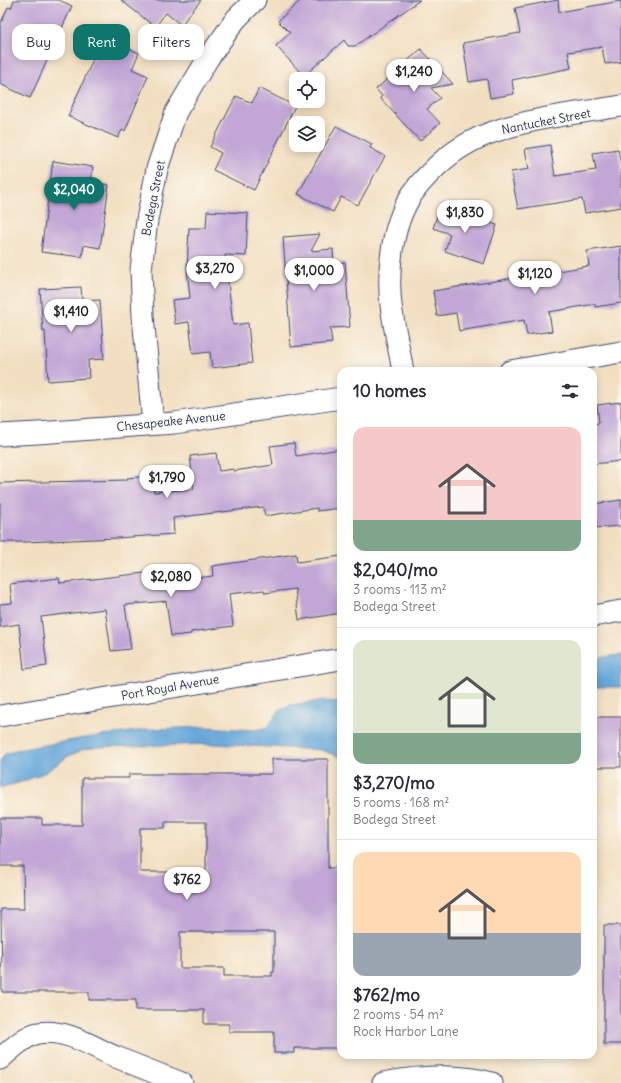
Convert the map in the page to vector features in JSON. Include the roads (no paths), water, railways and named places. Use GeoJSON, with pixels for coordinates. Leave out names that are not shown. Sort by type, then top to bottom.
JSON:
{"type":"FeatureCollection","features":[{"type":"Feature","properties":{"kind":"street","name":"Bodega Street"},"geometry":{"type":"LineString","coordinates":[[153,424],[143,316],[141,270],[147,220],[157,169],[176,112],[207,60],[236,19],[255,0]]}},
{"type":"Feature","properties":{"kind":"street","name":"Nantucket Street"},"geometry":{"type":"LineString","coordinates":[[402,367],[391,304],[390,272],[397,227],[405,206],[416,189],[440,162],[461,147],[498,130],[531,122],[621,106]]}},
{"type":"Feature","properties":{"kind":"street"},"geometry":{"type":"LineString","coordinates":[[533,367],[621,352]]}},
{"type":"Feature","properties":{"kind":"street","name":"Chesapeake Avenue"},"geometry":{"type":"LineString","coordinates":[[0,435],[38,434],[174,423],[337,399]]}},
{"type":"Feature","properties":{"kind":"street"},"geometry":{"type":"LineString","coordinates":[[597,615],[621,611]]}},
{"type":"Feature","properties":{"kind":"street","name":"Port Royal Avenue"},"geometry":{"type":"LineString","coordinates":[[0,716],[337,660]]}},
{"type":"Feature","properties":{"kind":"street"},"geometry":{"type":"LineString","coordinates":[[0,1059],[27,1038],[38,1034],[55,1033],[72,1038],[182,1083]]}},
{"type":"Feature","properties":{"kind":"street"},"geometry":{"type":"LineString","coordinates":[[383,1083],[431,1076],[480,1079],[492,1083]]}},
{"type":"Feature","properties":{"kind":"water"},"geometry":{"type":"Polygon","coordinates":[[[621,655],[621,687],[597,687],[597,658],[621,655]]]}},
{"type":"Feature","properties":{"kind":"water"},"geometry":{"type":"Polygon","coordinates":[[[322,701],[337,702],[337,756],[321,750],[215,744],[100,747],[84,749],[67,757],[46,772],[25,781],[0,788],[0,761],[5,754],[16,750],[85,738],[153,729],[206,727],[255,730],[268,727],[280,709],[291,705],[322,701]]]}}]}
